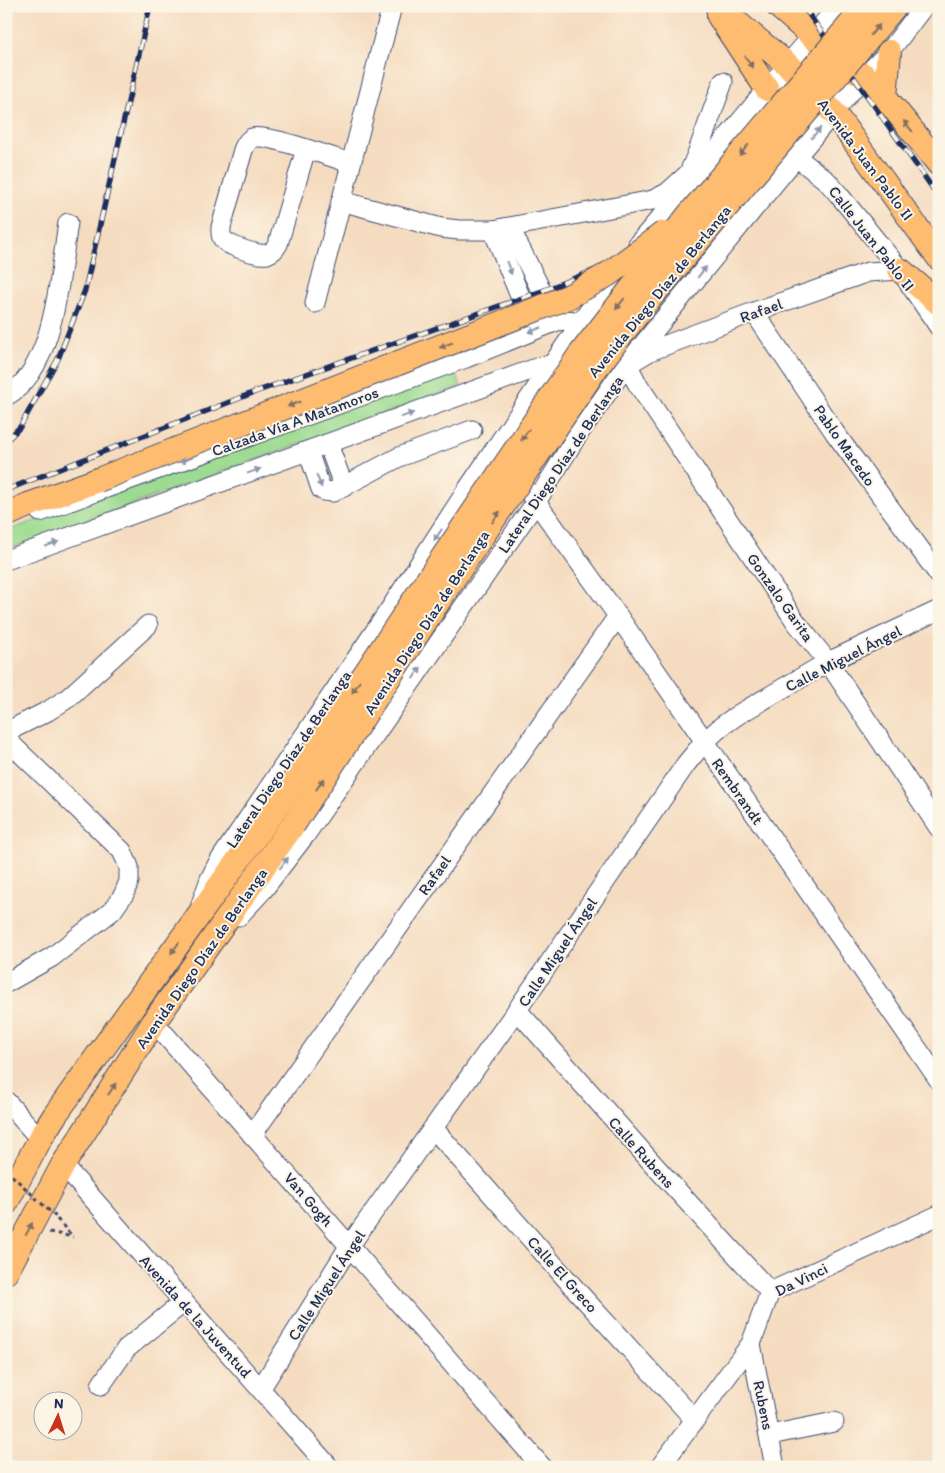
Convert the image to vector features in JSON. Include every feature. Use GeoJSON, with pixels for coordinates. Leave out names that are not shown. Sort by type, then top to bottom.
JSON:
{"type":"FeatureCollection","features":[{"type":"Feature","properties":{"kind":"main road"},"geometry":{"type":"LineString","coordinates":[[713,6],[767,89]]}},
{"type":"Feature","properties":{"kind":"main road","name":"Avenida Juan Pablo II"},"geometry":{"type":"LineString","coordinates":[[717,6],[788,65],[834,113],[939,258]]}},
{"type":"Feature","properties":{"kind":"main road"},"geometry":{"type":"LineString","coordinates":[[778,6],[844,64],[865,76],[885,97],[939,164]]}},
{"type":"Feature","properties":{"kind":"main road"},"geometry":{"type":"LineString","coordinates":[[834,113],[844,64],[852,6]]}},
{"type":"Feature","properties":{"kind":"main road","name":"Avenida Diego Díaz de Berlanga"},"geometry":{"type":"LineString","coordinates":[[6,1203],[55,1115],[275,809],[579,356],[688,216],[866,6]]}},
{"type":"Feature","properties":{"kind":"main road","name":"Avenida Diego Díaz de Berlanga"},"geometry":{"type":"LineString","coordinates":[[6,1272],[63,1165],[154,1022],[293,825],[449,585],[596,368],[645,304],[895,6]]}},
{"type":"Feature","properties":{"kind":"main road"},"geometry":{"type":"LineString","coordinates":[[885,97],[889,52]]}},
{"type":"Feature","properties":{"kind":"main road"},"geometry":{"type":"LineString","coordinates":[[6,515],[568,296],[606,274],[688,216]]}},
{"type":"Feature","properties":{"kind":"main road"},"geometry":{"type":"LineString","coordinates":[[900,270],[939,303]]}},
{"type":"Feature","properties":{"kind":"street"},"geometry":{"type":"LineString","coordinates":[[315,303],[392,6]]}},
{"type":"Feature","properties":{"kind":"street","name":"Lateral Diego Díaz de Berlanga"},"geometry":{"type":"LineString","coordinates":[[197,918],[210,879],[218,863],[623,261],[692,182],[767,89],[839,6]]}},
{"type":"Feature","properties":{"kind":"street","name":"Lateral Diego Díaz de Berlanga"},"geometry":{"type":"LineString","coordinates":[[214,936],[248,907],[306,834],[536,502],[575,439],[627,364],[796,157],[865,76],[889,52],[924,6]]}},
{"type":"Feature","properties":{"kind":"street"},"geometry":{"type":"LineString","coordinates":[[341,201],[441,228],[460,230],[501,229],[653,200],[667,193],[689,173],[723,82]]}},
{"type":"Feature","properties":{"kind":"street","name":"Calle Juan Pablo II"},"geometry":{"type":"LineString","coordinates":[[746,115],[781,133],[796,157],[827,181],[900,270],[939,327]]}},
{"type":"Feature","properties":{"kind":"street"},"geometry":{"type":"LineString","coordinates":[[682,255],[781,133]]}},
{"type":"Feature","properties":{"kind":"street"},"geometry":{"type":"LineString","coordinates":[[306,149],[278,244],[274,250],[269,254],[260,254],[227,244],[223,239],[221,227],[246,143],[253,138],[262,137],[306,149],[350,163]]}},
{"type":"Feature","properties":{"kind":"street"},"geometry":{"type":"LineString","coordinates":[[692,182],[742,223]]}},
{"type":"Feature","properties":{"kind":"street"},"geometry":{"type":"LineString","coordinates":[[6,396],[27,380],[43,352],[55,308],[68,223]]}},
{"type":"Feature","properties":{"kind":"street"},"geometry":{"type":"LineString","coordinates":[[501,229],[546,299],[557,321]]}},
{"type":"Feature","properties":{"kind":"street"},"geometry":{"type":"LineString","coordinates":[[501,229],[524,306]]}},
{"type":"Feature","properties":{"kind":"street"},"geometry":{"type":"LineString","coordinates":[[623,261],[659,278],[683,296]]}},
{"type":"Feature","properties":{"kind":"street","name":"Rafael"},"geometry":{"type":"LineString","coordinates":[[627,364],[650,351],[868,272],[900,270]]}},
{"type":"Feature","properties":{"kind":"street"},"geometry":{"type":"LineString","coordinates":[[477,389],[466,358],[477,338],[493,320],[524,306],[546,299]]}},
{"type":"Feature","properties":{"kind":"street","name":"Pablo Macedo"},"geometry":{"type":"LineString","coordinates":[[754,312],[836,433],[939,575]]}},
{"type":"Feature","properties":{"kind":"street","name":"Calzada Vía A Matamoros"},"geometry":{"type":"LineString","coordinates":[[6,523],[68,504],[466,358],[557,321],[571,320],[582,323]]}},
{"type":"Feature","properties":{"kind":"street"},"geometry":{"type":"LineString","coordinates":[[582,323],[586,345],[592,354],[602,359]]}},
{"type":"Feature","properties":{"kind":"street","name":"Gonzalo Garita"},"geometry":{"type":"LineString","coordinates":[[582,323],[607,336],[621,352],[637,383],[796,622],[828,662],[939,828]]}},
{"type":"Feature","properties":{"kind":"street","name":"Calzada Vía A Matamoros"},"geometry":{"type":"LineString","coordinates":[[6,560],[538,367],[575,360],[602,359],[627,364]]}},
{"type":"Feature","properties":{"kind":"street"},"geometry":{"type":"LineString","coordinates":[[522,410],[542,408],[560,414],[568,422],[575,439]]}},
{"type":"Feature","properties":{"kind":"street"},"geometry":{"type":"LineString","coordinates":[[308,451],[321,489],[329,492],[344,487],[399,457],[472,430]]}},
{"type":"Feature","properties":{"kind":"street","name":"Rembrandt"},"geometry":{"type":"LineString","coordinates":[[546,434],[523,468],[521,473],[522,483],[618,616],[939,1080]]}},
{"type":"Feature","properties":{"kind":"street"},"geometry":{"type":"LineString","coordinates":[[328,444],[344,487]]}},
{"type":"Feature","properties":{"kind":"street","name":"Calle Miguel Ángel"},"geometry":{"type":"LineString","coordinates":[[261,1388],[350,1245],[517,1010],[686,764],[704,742],[733,718],[828,662],[939,610]]}},
{"type":"Feature","properties":{"kind":"street","name":"Rafael"},"geometry":{"type":"LineString","coordinates":[[252,1135],[618,616]]}},
{"type":"Feature","properties":{"kind":"street"},"geometry":{"type":"LineString","coordinates":[[6,732],[48,711],[68,698],[148,625]]}},
{"type":"Feature","properties":{"kind":"street"},"geometry":{"type":"LineString","coordinates":[[6,739],[122,850],[129,867],[130,881],[124,894],[112,911],[52,957],[6,983]]}},
{"type":"Feature","properties":{"kind":"street","name":"Calle Rubens"},"geometry":{"type":"LineString","coordinates":[[517,1010],[654,1165],[770,1292]]}},
{"type":"Feature","properties":{"kind":"street","name":"Van Gogh"},"geometry":{"type":"LineString","coordinates":[[154,1022],[542,1467]]}},
{"type":"Feature","properties":{"kind":"street"},"geometry":{"type":"LineString","coordinates":[[6,1101],[40,1139]]}},
{"type":"Feature","properties":{"kind":"street","name":"Calle El Greco"},"geometry":{"type":"LineString","coordinates":[[434,1128],[577,1291],[694,1419]]}},
{"type":"Feature","properties":{"kind":"street","name":"Avenida de la Juventud"},"geometry":{"type":"LineString","coordinates":[[63,1165],[329,1467]]}},
{"type":"Feature","properties":{"kind":"street","name":"Da Vinci"},"geometry":{"type":"LineString","coordinates":[[660,1467],[751,1344],[770,1292],[939,1215]]}},
{"type":"Feature","properties":{"kind":"street"},"geometry":{"type":"LineString","coordinates":[[101,1385],[126,1349],[184,1302]]}},
{"type":"Feature","properties":{"kind":"street","name":"Rubens"},"geometry":{"type":"LineString","coordinates":[[751,1344],[775,1467]]}},
{"type":"Feature","properties":{"kind":"street"},"geometry":{"type":"LineString","coordinates":[[770,1435],[834,1422]]}},
{"type":"Feature","properties":{"kind":"path"},"geometry":{"type":"LineString","coordinates":[[6,1170],[57,1218],[73,1237]]}},
{"type":"Feature","properties":{"kind":"green space"},"geometry":{"type":"Polygon","coordinates":[[[454,369],[461,386],[6,550],[6,531],[454,369]]]}},
{"type":"Feature","properties":{"kind":"railway"},"geometry":{"type":"LineString","coordinates":[[6,441],[20,427],[58,359],[85,290],[150,6]]}},
{"type":"Feature","properties":{"kind":"railway"},"geometry":{"type":"LineString","coordinates":[[803,6],[939,197]]}},
{"type":"Feature","properties":{"kind":"railway"},"geometry":{"type":"LineString","coordinates":[[6,490],[255,392],[542,291],[633,255]]}}]}
